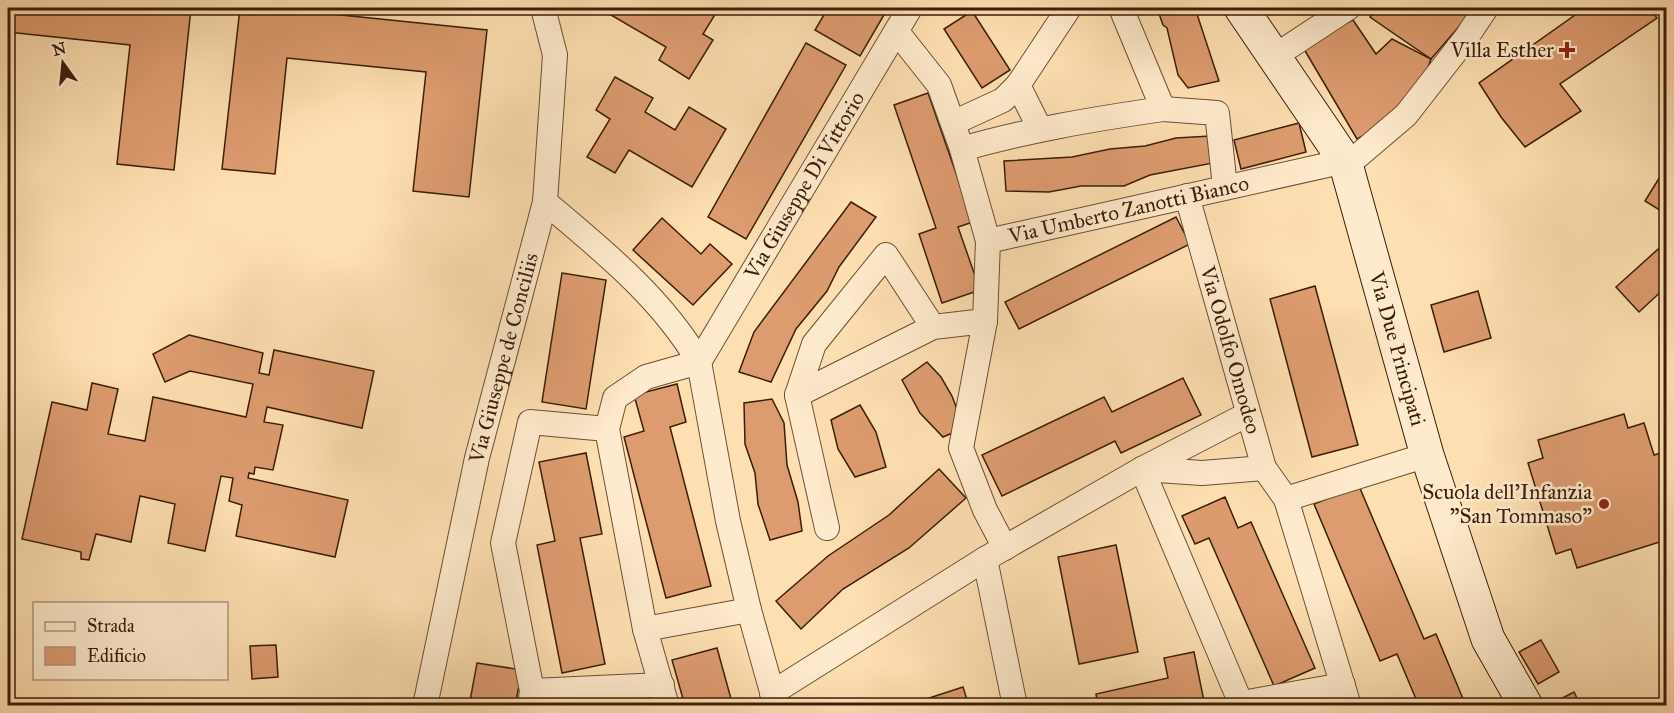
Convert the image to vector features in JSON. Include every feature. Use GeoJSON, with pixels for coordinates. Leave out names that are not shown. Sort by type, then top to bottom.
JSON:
{"type":"FeatureCollection","features":[{"type":"Feature","properties":{"kind":"street","name":"Via Giuseppe de Conciliis"},"geometry":{"type":"LineString","coordinates":[[425,705],[477,458],[545,202],[555,56],[543,8]]}},
{"type":"Feature","properties":{"kind":"street","name":"Via Giuseppe Di Vittorio"},"geometry":{"type":"LineString","coordinates":[[699,362],[910,8]]}},
{"type":"Feature","properties":{"kind":"street"},"geometry":{"type":"LineString","coordinates":[[952,123],[1003,100],[1018,85],[1069,8]]}},
{"type":"Feature","properties":{"kind":"street"},"geometry":{"type":"LineString","coordinates":[[1121,8],[1163,109]]}},
{"type":"Feature","properties":{"kind":"street","name":"Via Due Principati"},"geometry":{"type":"LineString","coordinates":[[1241,8],[1346,163],[1427,455],[1488,639],[1526,705]]}},
{"type":"Feature","properties":{"kind":"street"},"geometry":{"type":"LineString","coordinates":[[1275,56],[1348,8]]}},
{"type":"Feature","properties":{"kind":"street"},"geometry":{"type":"LineString","coordinates":[[1346,163],[1406,115],[1466,38],[1486,8]]}},
{"type":"Feature","properties":{"kind":"street"},"geometry":{"type":"LineString","coordinates":[[897,32],[939,85],[962,149],[988,241]]}},
{"type":"Feature","properties":{"kind":"street"},"geometry":{"type":"LineString","coordinates":[[1018,85],[1040,129]]}},
{"type":"Feature","properties":{"kind":"street"},"geometry":{"type":"LineString","coordinates":[[962,149],[1040,129],[1163,109],[1217,113],[1226,187]]}},
{"type":"Feature","properties":{"kind":"street","name":"Via Umberto Zanotti Bianco"},"geometry":{"type":"LineString","coordinates":[[1015,705],[995,554],[985,510],[961,448],[985,321],[988,241],[1226,187],[1346,163]]}},
{"type":"Feature","properties":{"kind":"street","name":"Via Odolfo Omodeo"},"geometry":{"type":"LineString","coordinates":[[1187,196],[1264,468],[1286,499],[1346,695]]}},
{"type":"Feature","properties":{"kind":"street"},"geometry":{"type":"LineString","coordinates":[[545,202],[648,295],[687,342],[699,362],[728,521],[749,610],[774,699],[995,554],[1142,469],[1248,414]]}},
{"type":"Feature","properties":{"kind":"street"},"geometry":{"type":"LineString","coordinates":[[827,528],[797,395],[814,344],[886,255],[933,327]]}},
{"type":"Feature","properties":{"kind":"street"},"geometry":{"type":"LineString","coordinates":[[797,395],[933,327],[985,321]]}},
{"type":"Feature","properties":{"kind":"street"},"geometry":{"type":"LineString","coordinates":[[607,429],[530,422],[503,543],[531,698],[664,695],[645,629],[607,429],[615,398],[646,377],[699,362]]}},
{"type":"Feature","properties":{"kind":"street"},"geometry":{"type":"LineString","coordinates":[[1286,499],[1427,455]]}},
{"type":"Feature","properties":{"kind":"street"},"geometry":{"type":"LineString","coordinates":[[1142,469],[1202,473],[1264,468]]}},
{"type":"Feature","properties":{"kind":"street"},"geometry":{"type":"LineString","coordinates":[[1142,469],[1242,704],[1346,695]]}},
{"type":"Feature","properties":{"kind":"street"},"geometry":{"type":"LineString","coordinates":[[645,629],[749,610]]}},
{"type":"Feature","properties":{"kind":"building"},"geometry":{"type":"Polygon","coordinates":[[[8,8],[191,8],[174,170],[117,164],[130,45],[8,32],[8,8]]]}},
{"type":"Feature","properties":{"kind":"building"},"geometry":{"type":"Polygon","coordinates":[[[240,8],[273,8],[487,30],[469,197],[413,191],[426,72],[287,58],[275,174],[222,169],[240,8]]]}},
{"type":"Feature","properties":{"kind":"building"},"geometry":{"type":"Polygon","coordinates":[[[599,8],[719,8],[703,34],[713,40],[689,79],[659,60],[666,47],[599,8]]]}},
{"type":"Feature","properties":{"kind":"building"},"geometry":{"type":"Polygon","coordinates":[[[828,8],[888,8],[860,56],[815,30],[828,8]]]}},
{"type":"Feature","properties":{"kind":"building"},"geometry":{"type":"Polygon","coordinates":[[[1157,8],[1195,8],[1219,81],[1188,88],[1178,75],[1167,28],[1163,25],[1157,8]]]}},
{"type":"Feature","properties":{"kind":"building"},"geometry":{"type":"Polygon","coordinates":[[[1295,8],[1310,8],[1301,15],[1295,8]]]}},
{"type":"Feature","properties":{"kind":"building"},"geometry":{"type":"Polygon","coordinates":[[[1376,8],[1475,8],[1431,59],[1370,17],[1376,8]]]}},
{"type":"Feature","properties":{"kind":"building","name":"Villa Esther"},"geometry":{"type":"Polygon","coordinates":[[[1585,8],[1649,8],[1657,18],[1560,84],[1581,111],[1525,147],[1501,117],[1479,83],[1585,8]]]}},
{"type":"Feature","properties":{"kind":"building"},"geometry":{"type":"Polygon","coordinates":[[[972,11],[1010,70],[982,88],[944,29],[972,11]]]}},
{"type":"Feature","properties":{"kind":"building"},"geometry":{"type":"Polygon","coordinates":[[[1353,20],[1376,54],[1392,39],[1431,59],[1420,89],[1389,122],[1357,139],[1301,44],[1353,20]]]}},
{"type":"Feature","properties":{"kind":"building"},"geometry":{"type":"Polygon","coordinates":[[[806,43],[846,65],[746,239],[708,217],[806,43]]]}},
{"type":"Feature","properties":{"kind":"building"},"geometry":{"type":"Polygon","coordinates":[[[615,77],[653,98],[645,112],[675,130],[689,107],[726,129],[692,187],[629,150],[615,173],[587,157],[610,119],[596,110],[615,77]]]}},
{"type":"Feature","properties":{"kind":"building"},"geometry":{"type":"Polygon","coordinates":[[[928,93],[973,222],[958,227],[980,290],[942,303],[919,234],[936,228],[894,105],[928,93]]]}},
{"type":"Feature","properties":{"kind":"building"},"geometry":{"type":"Polygon","coordinates":[[[1299,123],[1306,152],[1241,169],[1234,140],[1299,123]]]}},
{"type":"Feature","properties":{"kind":"building"},"geometry":{"type":"Polygon","coordinates":[[[1210,136],[1213,163],[1150,175],[1124,186],[1081,186],[1049,192],[1006,191],[1004,161],[1072,157],[1110,149],[1145,146],[1176,138],[1210,136]]]}},
{"type":"Feature","properties":{"kind":"building"},"geometry":{"type":"Polygon","coordinates":[[[1666,167],[1666,214],[1645,201],[1666,167]]]}},
{"type":"Feature","properties":{"kind":"building"},"geometry":{"type":"Polygon","coordinates":[[[851,202],[876,217],[839,267],[827,291],[796,329],[771,382],[739,372],[754,332],[851,202]]]}},
{"type":"Feature","properties":{"kind":"building"},"geometry":{"type":"Polygon","coordinates":[[[1176,217],[1190,244],[1019,329],[1005,302],[1176,217]]]}},
{"type":"Feature","properties":{"kind":"building"},"geometry":{"type":"Polygon","coordinates":[[[662,218],[701,254],[710,244],[732,264],[693,305],[633,250],[662,218]]]}},
{"type":"Feature","properties":{"kind":"building"},"geometry":{"type":"Polygon","coordinates":[[[1666,242],[1666,287],[1639,312],[1616,287],[1666,242]]]}},
{"type":"Feature","properties":{"kind":"building"},"geometry":{"type":"Polygon","coordinates":[[[562,273],[606,280],[586,409],[542,402],[562,273]]]}},
{"type":"Feature","properties":{"kind":"building"},"geometry":{"type":"Polygon","coordinates":[[[1315,286],[1358,445],[1312,457],[1270,299],[1315,286]]]}},
{"type":"Feature","properties":{"kind":"building"},"geometry":{"type":"Polygon","coordinates":[[[1478,291],[1491,338],[1444,352],[1431,305],[1478,291]]]}},
{"type":"Feature","properties":{"kind":"building"},"geometry":{"type":"Polygon","coordinates":[[[189,335],[263,353],[259,373],[269,375],[274,350],[374,371],[362,428],[267,407],[264,422],[283,425],[273,470],[255,467],[254,474],[249,473],[248,478],[348,500],[335,557],[236,536],[242,505],[229,501],[233,478],[221,476],[205,551],[168,543],[175,504],[140,496],[131,542],[96,534],[89,560],[81,559],[81,552],[22,539],[52,402],[87,410],[92,383],[118,389],[108,434],[145,441],[153,397],[246,417],[253,384],[190,371],[165,382],[153,354],[189,335]]]}},
{"type":"Feature","properties":{"kind":"building"},"geometry":{"type":"Polygon","coordinates":[[[927,362],[941,377],[952,396],[964,428],[943,437],[920,413],[902,380],[927,362]]]}},
{"type":"Feature","properties":{"kind":"building"},"geometry":{"type":"Polygon","coordinates":[[[1183,378],[1201,415],[1121,453],[1115,441],[1002,496],[982,455],[1104,397],[1112,412],[1183,378]]]}},
{"type":"Feature","properties":{"kind":"building"},"geometry":{"type":"Polygon","coordinates":[[[677,384],[686,422],[670,427],[711,586],[666,598],[624,437],[644,431],[634,395],[677,384]]]}},
{"type":"Feature","properties":{"kind":"building"},"geometry":{"type":"Polygon","coordinates":[[[772,399],[784,423],[787,465],[798,502],[802,531],[770,540],[758,504],[755,473],[745,444],[744,403],[772,399]]]}},
{"type":"Feature","properties":{"kind":"building"},"geometry":{"type":"Polygon","coordinates":[[[860,405],[876,432],[886,467],[855,477],[838,449],[831,420],[860,405]]]}},
{"type":"Feature","properties":{"kind":"building","name":"Scuola dell'Infanzia \"San Tommaso\""},"geometry":{"type":"Polygon","coordinates":[[[1624,414],[1628,428],[1644,423],[1654,455],[1664,452],[1666,522],[1663,523],[1666,540],[1577,568],[1571,549],[1556,554],[1528,463],[1543,458],[1538,440],[1624,414]]]}},
{"type":"Feature","properties":{"kind":"building"},"geometry":{"type":"Polygon","coordinates":[[[586,453],[602,534],[580,538],[605,664],[562,673],[537,545],[555,541],[539,462],[586,453]]]}},
{"type":"Feature","properties":{"kind":"building"},"geometry":{"type":"Polygon","coordinates":[[[939,469],[966,498],[909,548],[843,589],[801,629],[776,601],[828,556],[889,515],[939,469]]]}},
{"type":"Feature","properties":{"kind":"building"},"geometry":{"type":"Polygon","coordinates":[[[1359,486],[1424,639],[1436,634],[1466,706],[1419,706],[1397,654],[1380,661],[1314,504],[1359,486]]]}},
{"type":"Feature","properties":{"kind":"building"},"geometry":{"type":"Polygon","coordinates":[[[1225,497],[1238,528],[1251,522],[1315,668],[1274,686],[1209,538],[1195,544],[1182,516],[1225,497]]]}},
{"type":"Feature","properties":{"kind":"building"},"geometry":{"type":"Polygon","coordinates":[[[1116,545],[1138,652],[1079,664],[1058,557],[1116,545]]]}},
{"type":"Feature","properties":{"kind":"building"},"geometry":{"type":"Polygon","coordinates":[[[1541,640],[1559,672],[1538,684],[1519,652],[1541,640]]]}},
{"type":"Feature","properties":{"kind":"building"},"geometry":{"type":"Polygon","coordinates":[[[276,645],[278,677],[252,679],[250,646],[276,645]]]}},
{"type":"Feature","properties":{"kind":"building"},"geometry":{"type":"Polygon","coordinates":[[[717,648],[733,706],[685,706],[672,660],[717,648]]]}},
{"type":"Feature","properties":{"kind":"building"},"geometry":{"type":"Polygon","coordinates":[[[1194,652],[1205,706],[1098,706],[1096,694],[1168,678],[1164,658],[1194,652]]]}},
{"type":"Feature","properties":{"kind":"building"},"geometry":{"type":"Polygon","coordinates":[[[477,663],[522,670],[515,706],[469,706],[477,663]]]}},
{"type":"Feature","properties":{"kind":"building"},"geometry":{"type":"Polygon","coordinates":[[[963,687],[969,706],[921,706],[920,701],[963,687]]]}},
{"type":"Feature","properties":{"kind":"building"},"geometry":{"type":"Polygon","coordinates":[[[1574,692],[1581,706],[1549,705],[1574,692]]]}},
{"type":"Feature","properties":{"kind":"place","name":"Villa Esther"},"geometry":{"type":"Point","coordinates":[1567,50]}},
{"type":"Feature","properties":{"kind":"place","name":"Scuola dell'Infanzia \"San Tommaso\""},"geometry":{"type":"Point","coordinates":[1604,504]}}]}
